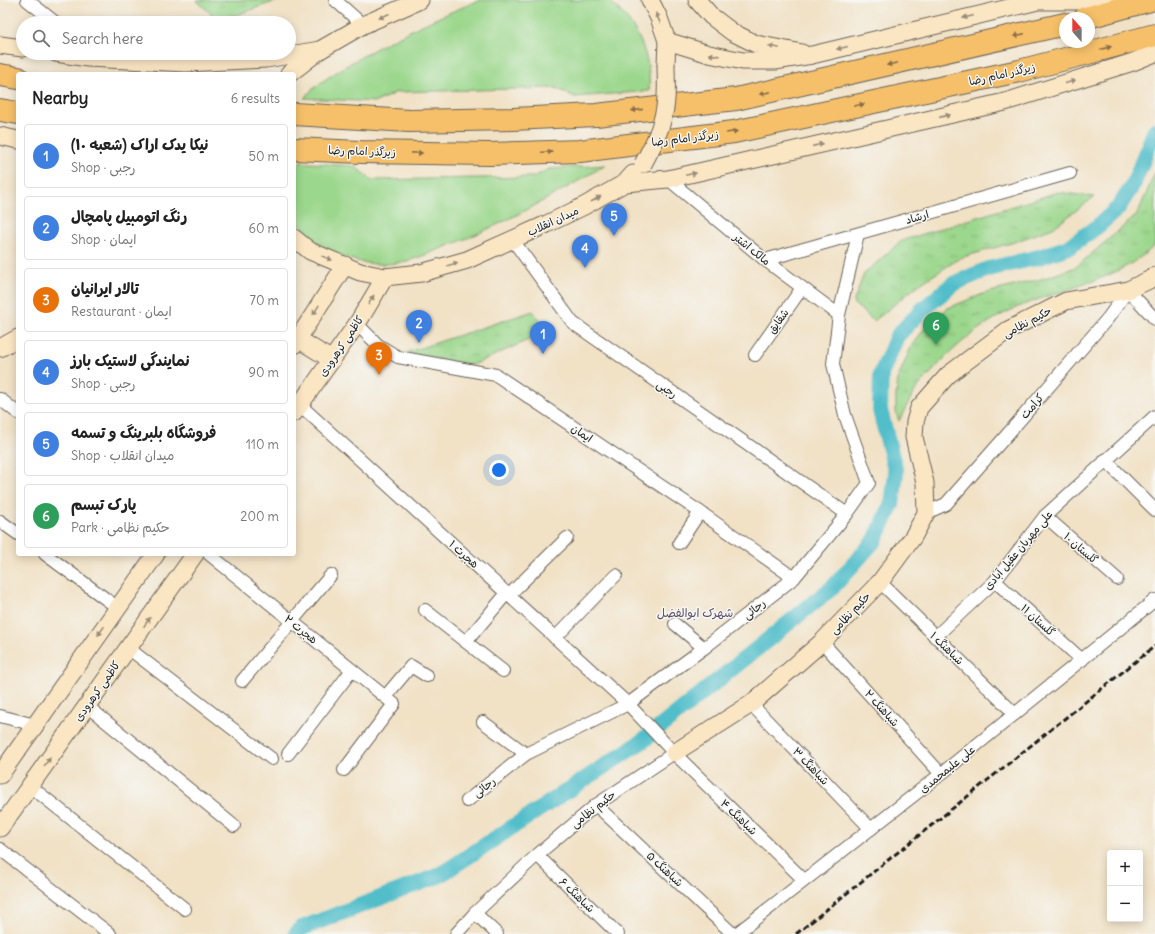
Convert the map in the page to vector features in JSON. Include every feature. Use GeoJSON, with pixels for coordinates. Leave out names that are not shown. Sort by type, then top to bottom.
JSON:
{"type":"FeatureCollection","features":[{"type":"Feature","properties":{"kind":"highway"},"geometry":{"type":"LineString","coordinates":[[1095,15],[1148,1]]}},
{"type":"Feature","properties":{"kind":"highway"},"geometry":{"type":"LineString","coordinates":[[296,114],[409,121],[513,119],[596,115],[736,99],[1059,25]]}},
{"type":"Feature","properties":{"kind":"highway","name":"زیرگذر امام رضا"},"geometry":{"type":"LineString","coordinates":[[296,149],[362,152],[489,154],[580,151],[734,132],[1019,71],[1155,35]]}},
{"type":"Feature","properties":{"kind":"highway"},"geometry":{"type":"LineString","coordinates":[[0,75],[16,78]]}},
{"type":"Feature","properties":{"kind":"highway"},"geometry":{"type":"LineString","coordinates":[[0,110],[16,114]]}},
{"type":"Feature","properties":{"kind":"main road"},"geometry":{"type":"LineString","coordinates":[[292,72],[320,50],[363,25],[420,0]]}},
{"type":"Feature","properties":{"kind":"main road","name":"میدان انقلاب"},"geometry":{"type":"LineString","coordinates":[[296,240],[310,251],[360,272],[385,277],[421,274],[467,260],[566,215],[625,183],[643,164],[654,144],[664,117],[667,90],[667,41],[659,18],[650,0]]}},
{"type":"Feature","properties":{"kind":"main road"},"geometry":{"type":"LineString","coordinates":[[697,0],[711,16],[732,32],[756,44],[812,55]]}},
{"type":"Feature","properties":{"kind":"main road"},"geometry":{"type":"LineString","coordinates":[[667,41],[708,54],[743,61],[775,61],[812,55],[1038,1],[1148,1]]}},
{"type":"Feature","properties":{"kind":"main road"},"geometry":{"type":"LineString","coordinates":[[0,45],[16,47]]}},
{"type":"Feature","properties":{"kind":"main road"},"geometry":{"type":"LineString","coordinates":[[296,54],[320,50]]}},
{"type":"Feature","properties":{"kind":"main road"},"geometry":{"type":"LineString","coordinates":[[625,183],[668,179],[1005,102],[1126,64],[1155,53]]}},
{"type":"Feature","properties":{"kind":"main road"},"geometry":{"type":"LineString","coordinates":[[149,60],[186,63],[246,60]]}},
{"type":"Feature","properties":{"kind":"main road"},"geometry":{"type":"LineString","coordinates":[[0,136],[16,140]]}},
{"type":"Feature","properties":{"kind":"main road"},"geometry":{"type":"LineString","coordinates":[[332,360],[296,342],[344,265]]}},
{"type":"Feature","properties":{"kind":"main road","name":"حکیم نظامی"},"geometry":{"type":"LineString","coordinates":[[671,750],[751,704],[822,642],[880,582],[913,538],[926,513],[925,483],[914,437],[915,422],[919,408],[948,375],[1008,330],[1066,302],[1128,290],[1155,276]]}},
{"type":"Feature","properties":{"kind":"main road","name":"کاظمی کرهرودی"},"geometry":{"type":"LineString","coordinates":[[297,409],[357,324],[385,277]]}},
{"type":"Feature","properties":{"kind":"main road"},"geometry":{"type":"LineString","coordinates":[[0,348],[16,339]]}},
{"type":"Feature","properties":{"kind":"main road"},"geometry":{"type":"LineString","coordinates":[[0,775],[155,556]]}},
{"type":"Feature","properties":{"kind":"main road","name":"کاظمی کرهرودی"},"geometry":{"type":"LineString","coordinates":[[0,828],[194,556]]}},
{"type":"Feature","properties":{"kind":"street"},"geometry":{"type":"LineString","coordinates":[[27,0],[47,16]]}},
{"type":"Feature","properties":{"kind":"street"},"geometry":{"type":"LineString","coordinates":[[335,0],[363,25]]}},
{"type":"Feature","properties":{"kind":"street","name":"ارشاد"},"geometry":{"type":"LineString","coordinates":[[765,260],[1070,173]]}},
{"type":"Feature","properties":{"kind":"street","name":"مالک اشتر"},"geometry":{"type":"LineString","coordinates":[[668,179],[765,260],[839,315]]}},
{"type":"Feature","properties":{"kind":"street"},"geometry":{"type":"LineString","coordinates":[[839,315],[858,234]]}},
{"type":"Feature","properties":{"kind":"street","name":"رجبی"},"geometry":{"type":"LineString","coordinates":[[512,239],[573,323],[847,514]]}},
{"type":"Feature","properties":{"kind":"street","name":"شقایق"},"geometry":{"type":"LineString","coordinates":[[755,355],[802,288]]}},
{"type":"Feature","properties":{"kind":"street"},"geometry":{"type":"LineString","coordinates":[[1128,290],[1155,319]]}},
{"type":"Feature","properties":{"kind":"street","name":"کرامت"},"geometry":{"type":"LineString","coordinates":[[926,513],[946,504],[1108,318],[1128,290]]}},
{"type":"Feature","properties":{"kind":"street","name":"رجائی"},"geometry":{"type":"LineString","coordinates":[[467,801],[526,754],[628,704],[704,648],[794,578],[847,514],[869,482],[845,415],[833,364],[839,315]]}},
{"type":"Feature","properties":{"kind":"street","name":"ایمان"},"geometry":{"type":"LineString","coordinates":[[357,324],[378,345],[398,357],[496,375],[700,512],[794,578]]}},
{"type":"Feature","properties":{"kind":"street"},"geometry":{"type":"LineString","coordinates":[[0,399],[16,411]]}},
{"type":"Feature","properties":{"kind":"street","name":"هجرت ۱"},"geometry":{"type":"LineString","coordinates":[[297,409],[508,594],[641,717]]}},
{"type":"Feature","properties":{"kind":"street","name":"علی مهربان عقیل آبادی"},"geometry":{"type":"LineString","coordinates":[[935,637],[995,581],[1045,516],[1155,416]]}},
{"type":"Feature","properties":{"kind":"street"},"geometry":{"type":"LineString","coordinates":[[1106,460],[1155,510]]}},
{"type":"Feature","properties":{"kind":"street"},"geometry":{"type":"LineString","coordinates":[[679,543],[700,512]]}},
{"type":"Feature","properties":{"kind":"street","name":"گلستان ۱۰"},"geometry":{"type":"LineString","coordinates":[[1045,516],[1116,579]]}},
{"type":"Feature","properties":{"kind":"street"},"geometry":{"type":"LineString","coordinates":[[0,521],[16,533]]}},
{"type":"Feature","properties":{"kind":"street"},"geometry":{"type":"LineString","coordinates":[[466,642],[508,594],[567,538]]}},
{"type":"Feature","properties":{"kind":"street"},"geometry":{"type":"LineString","coordinates":[[48,556],[118,608]]}},
{"type":"Feature","properties":{"kind":"street","name":"هجرت ۲"},"geometry":{"type":"LineString","coordinates":[[211,556],[389,700]]}},
{"type":"Feature","properties":{"kind":"street"},"geometry":{"type":"LineString","coordinates":[[242,681],[331,575]]}},
{"type":"Feature","properties":{"kind":"street"},"geometry":{"type":"LineString","coordinates":[[555,638],[616,575]]}},
{"type":"Feature","properties":{"kind":"street","name":"گلستان ۱۱"},"geometry":{"type":"LineString","coordinates":[[995,581],[1082,660]]}},
{"type":"Feature","properties":{"kind":"street","name":"شباهنگ ۱"},"geometry":{"type":"LineString","coordinates":[[880,582],[1015,714]]}},
{"type":"Feature","properties":{"kind":"street","name":"علی علیمحمدی"},"geometry":{"type":"LineString","coordinates":[[734,934],[941,774],[1155,600]]}},
{"type":"Feature","properties":{"kind":"street"},"geometry":{"type":"LineString","coordinates":[[425,610],[503,671]]}},
{"type":"Feature","properties":{"kind":"street"},"geometry":{"type":"LineString","coordinates":[[675,624],[704,648]]}},
{"type":"Feature","properties":{"kind":"street","name":"شباهنگ ۲"},"geometry":{"type":"LineString","coordinates":[[822,642],[941,774]]}},
{"type":"Feature","properties":{"kind":"street"},"geometry":{"type":"LineString","coordinates":[[128,648],[272,759]]}},
{"type":"Feature","properties":{"kind":"street"},"geometry":{"type":"LineString","coordinates":[[344,770],[411,666],[427,676]]}},
{"type":"Feature","properties":{"kind":"street"},"geometry":{"type":"LineString","coordinates":[[288,754],[352,670]]}},
{"type":"Feature","properties":{"kind":"street","name":"شباهنگ ۳"},"geometry":{"type":"LineString","coordinates":[[751,704],[871,829]]}},
{"type":"Feature","properties":{"kind":"street"},"geometry":{"type":"LineString","coordinates":[[87,706],[234,826]]}},
{"type":"Feature","properties":{"kind":"street"},"geometry":{"type":"LineString","coordinates":[[0,716],[35,725]]}},
{"type":"Feature","properties":{"kind":"street","name":"شباهنگ ۴"},"geometry":{"type":"LineString","coordinates":[[641,717],[671,750],[804,880]]}},
{"type":"Feature","properties":{"kind":"street"},"geometry":{"type":"LineString","coordinates":[[483,722],[526,754]]}},
{"type":"Feature","properties":{"kind":"street","name":"حکیم نظامی"},"geometry":{"type":"LineString","coordinates":[[456,934],[475,913],[537,855],[596,805],[671,750]]}},
{"type":"Feature","properties":{"kind":"street"},"geometry":{"type":"LineString","coordinates":[[30,786],[185,909]]}},
{"type":"Feature","properties":{"kind":"street","name":"شباهنگ ۵"},"geometry":{"type":"LineString","coordinates":[[596,805],[734,934]]}},
{"type":"Feature","properties":{"kind":"street"},"geometry":{"type":"LineString","coordinates":[[0,849],[110,934]]}},
{"type":"Feature","properties":{"kind":"street","name":"شباهنگ ۶"},"geometry":{"type":"LineString","coordinates":[[537,855],[618,934]]}},
{"type":"Feature","properties":{"kind":"street"},"geometry":{"type":"LineString","coordinates":[[475,913],[497,934]]}},
{"type":"Feature","properties":{"kind":"green space"},"geometry":{"type":"Polygon","coordinates":[[[196,0],[279,0],[233,16],[214,16],[196,0]]]}},
{"type":"Feature","properties":{"kind":"green space"},"geometry":{"type":"Polygon","coordinates":[[[480,0],[608,0],[627,18],[640,40],[648,65],[649,91],[575,97],[556,88],[397,92],[376,102],[304,98],[326,79],[382,45],[480,0]]]}},
{"type":"Feature","properties":{"kind":"green space"},"geometry":{"type":"Polygon","coordinates":[[[296,162],[354,166],[372,180],[534,177],[549,169],[606,165],[567,188],[487,230],[421,256],[396,263],[368,263],[341,256],[332,252],[316,241],[298,223],[296,218],[296,162]]]}},
{"type":"Feature","properties":{"kind":"green space"},"geometry":{"type":"Polygon","coordinates":[[[1155,173],[1155,245],[1126,267],[1109,275],[1023,305],[997,317],[973,333],[951,352],[920,384],[899,421],[896,412],[898,378],[911,347],[925,328],[948,308],[983,294],[1045,278],[1076,267],[1137,215],[1155,173]]]}},
{"type":"Feature","properties":{"kind":"green space"},"geometry":{"type":"Polygon","coordinates":[[[1058,192],[1094,197],[1053,228],[1014,242],[960,258],[917,286],[874,321],[853,303],[864,274],[901,241],[1058,192]]]}},
{"type":"Feature","properties":{"kind":"green space"},"geometry":{"type":"Polygon","coordinates":[[[533,311],[548,331],[473,365],[405,353],[533,311]]]}},
{"type":"Feature","properties":{"kind":"waterway"},"geometry":{"type":"LineString","coordinates":[[296,934],[302,928],[440,875],[644,740],[833,587],[875,540],[892,504],[896,473],[880,410],[881,374],[897,336],[923,309],[953,284],[988,269],[1039,257],[1069,247],[1098,226],[1118,208],[1133,185],[1155,130]]}},
{"type":"Feature","properties":{"kind":"railway"},"geometry":{"type":"LineString","coordinates":[[796,934],[1155,646]]}},
{"type":"Feature","properties":{"kind":"place","name":"فروشگاه بلبرینگ و تسمه"},"geometry":{"type":"Point","coordinates":[614,236]}},
{"type":"Feature","properties":{"kind":"place","name":"نمایندگی لاستیک بارز"},"geometry":{"type":"Point","coordinates":[585,268]}},
{"type":"Feature","properties":{"kind":"place","name":"رنگ اتومبیل پامچال"},"geometry":{"type":"Point","coordinates":[419,343]}},
{"type":"Feature","properties":{"kind":"place","name":"پارک تبسم"},"geometry":{"type":"Point","coordinates":[936,345]}},
{"type":"Feature","properties":{"kind":"place","name":"نیکا یدک اراک (شعبه ۱۰)"},"geometry":{"type":"Point","coordinates":[543,354]}},
{"type":"Feature","properties":{"kind":"place","name":"تالار ایرانیان"},"geometry":{"type":"Point","coordinates":[379,375]}},
{"type":"Feature","properties":{"kind":"district","name":"شهرک ابوالفضل"},"geometry":{"type":"Point","coordinates":[695,612]}}]}
